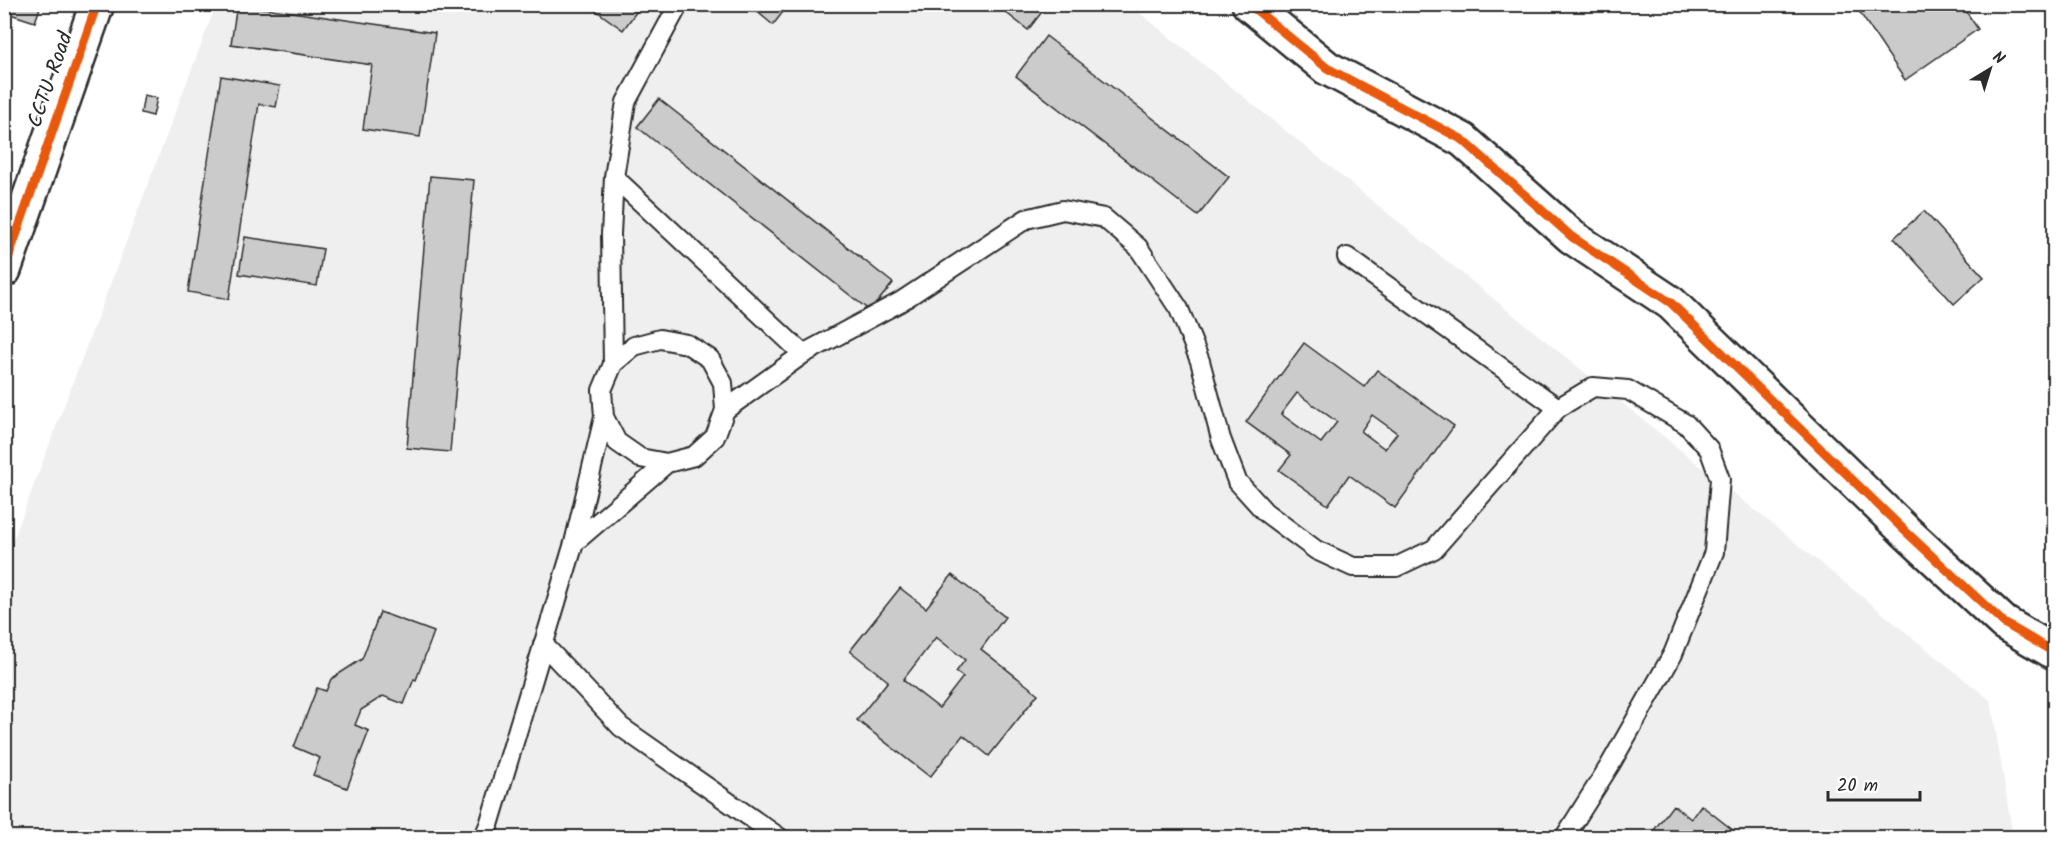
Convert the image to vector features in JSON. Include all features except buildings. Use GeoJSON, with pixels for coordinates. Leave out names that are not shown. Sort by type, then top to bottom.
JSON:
{"type":"FeatureCollection","features":[{"type":"Feature","properties":{"kind":"street","name":"CCTU Road"},"geometry":{"type":"LineString","coordinates":[[4,270],[97,4]]}},
{"type":"Feature","properties":{"kind":"street"},"geometry":{"type":"LineString","coordinates":[[1249,4],[1327,68],[1463,140],[1572,237],[1671,303],[1904,530],[2004,623],[2055,652]]}},
{"type":"Feature","properties":{"kind":"lane"},"geometry":{"type":"LineString","coordinates":[[483,837],[489,825],[574,543],[604,417],[602,390],[613,364],[611,234],[614,177],[626,102],[679,4]]}},
{"type":"Feature","properties":{"kind":"lane"},"geometry":{"type":"LineString","coordinates":[[614,177],[802,354]]}},
{"type":"Feature","properties":{"kind":"lane"},"geometry":{"type":"LineString","coordinates":[[725,410],[802,354],[900,302],[1026,219],[1063,210],[1104,218],[1138,247],[1179,309],[1200,361],[1221,439],[1237,481],[1264,513],[1316,550],[1353,567],[1396,567],[1434,549],[1558,408],[1593,387],[1628,390],[1686,424],[1709,448],[1720,479],[1714,552],[1673,654],[1610,765],[1564,837]]}},
{"type":"Feature","properties":{"kind":"lane"},"geometry":{"type":"LineString","coordinates":[[1347,257],[1558,408]]}},
{"type":"Feature","properties":{"kind":"lane"},"geometry":{"type":"LineString","coordinates":[[604,417],[617,442],[640,458],[667,463],[694,456],[715,437],[725,410],[723,383],[710,359],[687,344],[660,339],[634,346],[613,364]]}},
{"type":"Feature","properties":{"kind":"lane"},"geometry":{"type":"LineString","coordinates":[[574,543],[667,463]]}},
{"type":"Feature","properties":{"kind":"lane"},"geometry":{"type":"LineString","coordinates":[[543,644],[621,728],[780,837]]}},
{"type":"Feature","properties":{"kind":"shaded area"},"geometry":{"type":"Polygon","coordinates":[[[216,5],[1130,5],[1991,701],[2013,837],[5,837],[4,564],[216,5]]]}},
{"type":"Feature","properties":{"kind":"cycle path"},"geometry":{"type":"LineString","coordinates":[[4,270],[97,4]]}},
{"type":"Feature","properties":{"kind":"cycle path"},"geometry":{"type":"LineString","coordinates":[[1249,4],[1327,68],[1463,140],[1572,237],[1671,303],[1904,530],[2004,623],[2054,652]]}}]}
